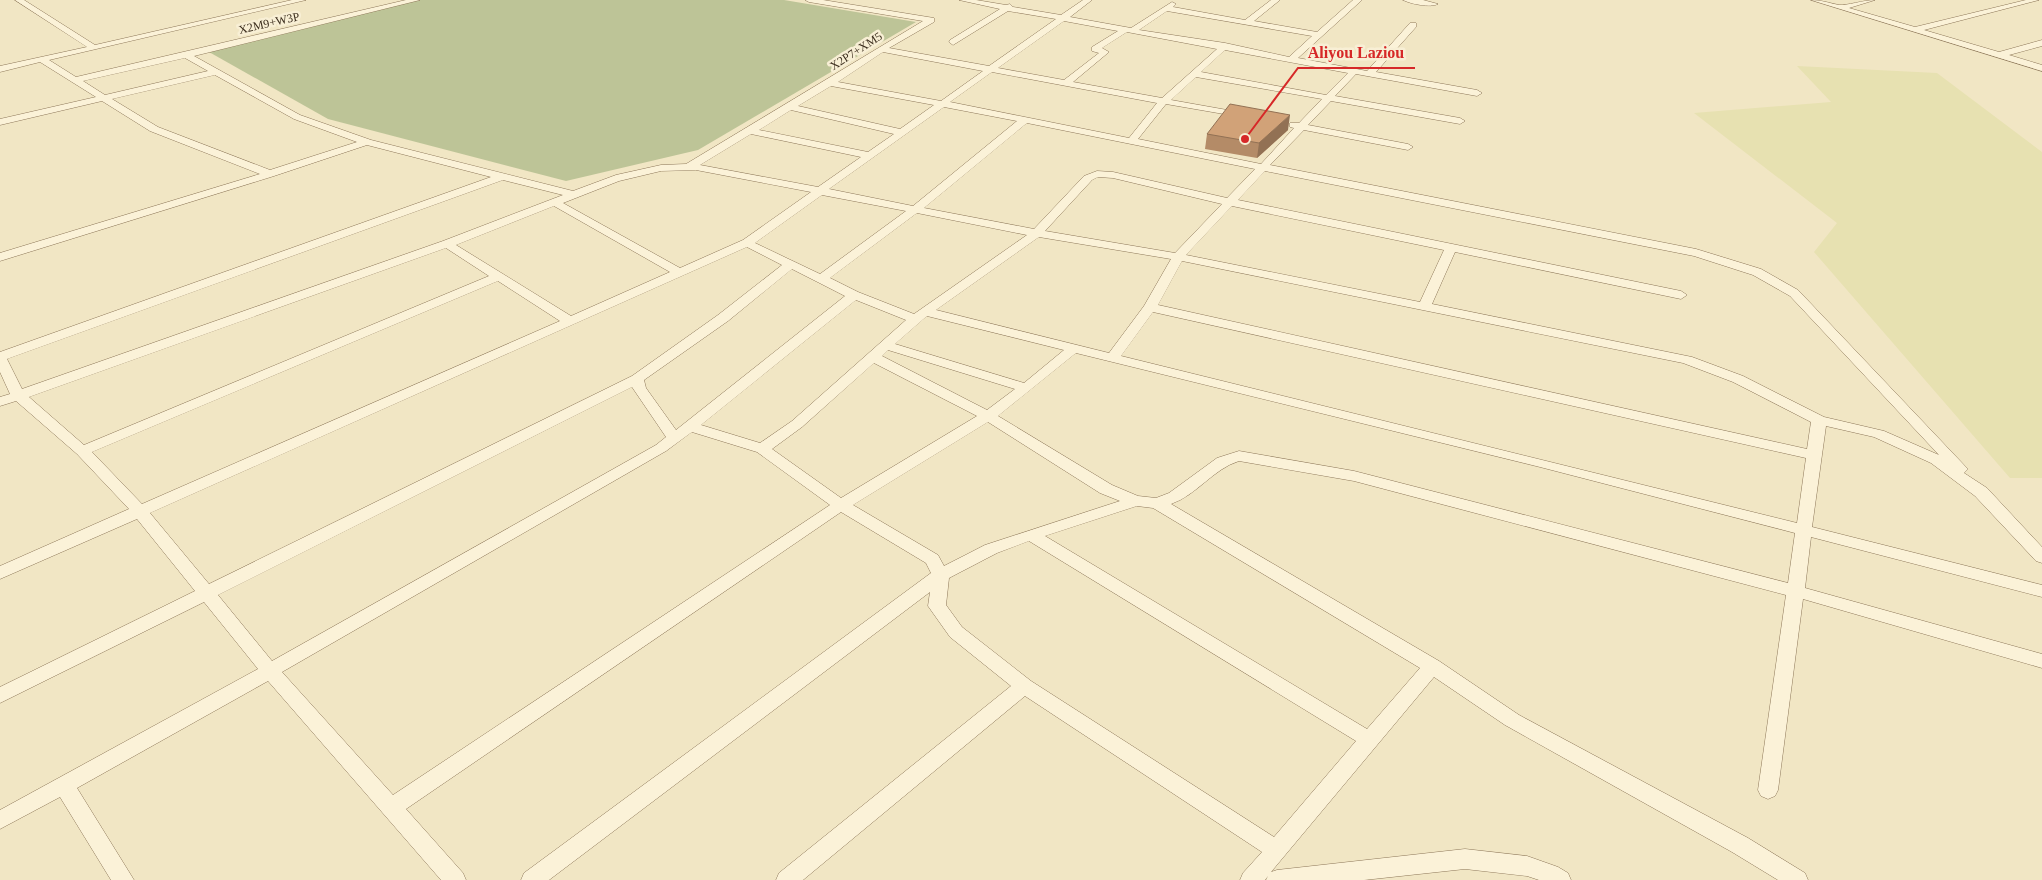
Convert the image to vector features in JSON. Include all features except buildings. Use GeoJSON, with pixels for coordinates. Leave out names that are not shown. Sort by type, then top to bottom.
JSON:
{"type":"FeatureCollection","features":[{"type":"Feature","properties":{"kind":"street"},"geometry":{"type":"LineString","coordinates":[[19,0],[93,47]]}},
{"type":"Feature","properties":{"kind":"street"},"geometry":{"type":"LineString","coordinates":[[1,67],[302,0]]}},
{"type":"Feature","properties":{"kind":"street"},"geometry":{"type":"LineString","coordinates":[[375,0],[391,7]]}},
{"type":"Feature","properties":{"kind":"street","name":"X2M9+W3P"},"geometry":{"type":"LineString","coordinates":[[74,80],[416,0]]}},
{"type":"Feature","properties":{"kind":"street","name":"X2P7+XM5"},"geometry":{"type":"LineString","coordinates":[[689,167],[931,20],[809,0]]}},
{"type":"Feature","properties":{"kind":"street"},"geometry":{"type":"LineString","coordinates":[[963,0],[1477,93]]}},
{"type":"Feature","properties":{"kind":"street"},"geometry":{"type":"LineString","coordinates":[[953,42],[1020,0]]}},
{"type":"Feature","properties":{"kind":"street"},"geometry":{"type":"LineString","coordinates":[[0,573],[747,243],[1088,0]]}},
{"type":"Feature","properties":{"kind":"street"},"geometry":{"type":"LineString","coordinates":[[1066,83],[1105,52],[1095,50],[1177,0]]}},
{"type":"Feature","properties":{"kind":"street"},"geometry":{"type":"LineString","coordinates":[[1246,23],[1276,0]]}},
{"type":"Feature","properties":{"kind":"street"},"geometry":{"type":"LineString","coordinates":[[1292,59],[1358,0]]}},
{"type":"Feature","properties":{"kind":"street"},"geometry":{"type":"LineString","coordinates":[[1407,0],[1434,4]]}},
{"type":"Feature","properties":{"kind":"street"},"geometry":{"type":"LineString","coordinates":[[1815,0],[2042,68]]}},
{"type":"Feature","properties":{"kind":"street"},"geometry":{"type":"LineString","coordinates":[[1840,8],[1871,0]]}},
{"type":"Feature","properties":{"kind":"street"},"geometry":{"type":"LineString","coordinates":[[1914,30],[2034,0]]}},
{"type":"Feature","properties":{"kind":"street"},"geometry":{"type":"LineString","coordinates":[[1165,8],[1318,35]]}},
{"type":"Feature","properties":{"kind":"street"},"geometry":{"type":"LineString","coordinates":[[1369,74],[1413,25]]}},
{"type":"Feature","properties":{"kind":"street"},"geometry":{"type":"LineString","coordinates":[[2000,55],[2042,43]]}},
{"type":"Feature","properties":{"kind":"street"},"geometry":{"type":"LineString","coordinates":[[1131,141],[1164,101],[1225,46]]}},
{"type":"Feature","properties":{"kind":"street"},"geometry":{"type":"LineString","coordinates":[[881,49],[1254,118]]}},
{"type":"Feature","properties":{"kind":"street"},"geometry":{"type":"LineString","coordinates":[[186,55],[298,117],[367,142],[573,194]]}},
{"type":"Feature","properties":{"kind":"street"},"geometry":{"type":"LineString","coordinates":[[41,59],[154,129],[270,174]]}},
{"type":"Feature","properties":{"kind":"street"},"geometry":{"type":"LineString","coordinates":[[1112,358],[1150,307],[1178,257],[1354,71]]}},
{"type":"Feature","properties":{"kind":"street"},"geometry":{"type":"LineString","coordinates":[[0,122],[216,72]]}},
{"type":"Feature","properties":{"kind":"street"},"geometry":{"type":"LineString","coordinates":[[1194,74],[1460,121]]}},
{"type":"Feature","properties":{"kind":"street"},"geometry":{"type":"LineString","coordinates":[[830,83],[1696,253],[1757,272],[1794,293],[2042,557]]}},
{"type":"Feature","properties":{"kind":"street"},"geometry":{"type":"LineString","coordinates":[[789,107],[903,133]]}},
{"type":"Feature","properties":{"kind":"street"},"geometry":{"type":"LineString","coordinates":[[821,279],[916,209],[1025,120]]}},
{"type":"Feature","properties":{"kind":"street"},"geometry":{"type":"LineString","coordinates":[[1282,123],[1408,147]]}},
{"type":"Feature","properties":{"kind":"street"},"geometry":{"type":"LineString","coordinates":[[750,131],[871,156]]}},
{"type":"Feature","properties":{"kind":"street"},"geometry":{"type":"LineString","coordinates":[[0,257],[270,174],[367,142]]}},
{"type":"Feature","properties":{"kind":"street"},"geometry":{"type":"LineString","coordinates":[[0,402],[448,244],[616,178],[661,168],[689,167],[729,172],[1037,233],[1178,257],[1687,360],[1738,379],[1819,420],[1879,434],[1936,460],[1982,492]]}},
{"type":"Feature","properties":{"kind":"street"},"geometry":{"type":"LineString","coordinates":[[762,449],[797,424],[921,316],[1037,233],[1088,178],[1097,174],[1113,175],[1229,202],[1680,295]]}},
{"type":"Feature","properties":{"kind":"street"},"geometry":{"type":"LineString","coordinates":[[456,880],[270,671],[140,511],[82,451],[18,395],[0,357],[503,176]]}},
{"type":"Feature","properties":{"kind":"street"},"geometry":{"type":"LineString","coordinates":[[554,202],[680,272]]}},
{"type":"Feature","properties":{"kind":"street"},"geometry":{"type":"LineString","coordinates":[[747,243],[854,295],[921,316],[1074,348],[2042,591]]}},
{"type":"Feature","properties":{"kind":"street"},"geometry":{"type":"LineString","coordinates":[[448,244],[570,321]]}},
{"type":"Feature","properties":{"kind":"street"},"geometry":{"type":"LineString","coordinates":[[1424,307],[1451,247]]}},
{"type":"Feature","properties":{"kind":"street"},"geometry":{"type":"LineString","coordinates":[[0,696],[637,379],[723,318],[791,264]]}},
{"type":"Feature","properties":{"kind":"street"},"geometry":{"type":"LineString","coordinates":[[82,451],[499,276]]}},
{"type":"Feature","properties":{"kind":"street"},"geometry":{"type":"LineString","coordinates":[[0,820],[270,671],[660,448],[716,406],[854,295]]}},
{"type":"Feature","properties":{"kind":"street"},"geometry":{"type":"LineString","coordinates":[[1150,307],[1814,455]]}},
{"type":"Feature","properties":{"kind":"street"},"geometry":{"type":"LineString","coordinates":[[886,345],[1026,388]]}},
{"type":"Feature","properties":{"kind":"street"},"geometry":{"type":"LineString","coordinates":[[391,808],[841,505],[988,416],[1026,388],[1074,348]]}},
{"type":"Feature","properties":{"kind":"street"},"geometry":{"type":"LineString","coordinates":[[874,357],[988,416],[1106,488],[1136,501],[1157,503],[1175,497],[1222,461],[1239,456],[1354,476],[1795,591],[2042,661]]}},
{"type":"Feature","properties":{"kind":"street"},"geometry":{"type":"LineString","coordinates":[[637,379],[639,388],[674,438]]}},
{"type":"Feature","properties":{"kind":"street"},"geometry":{"type":"LineString","coordinates":[[1768,790],[1819,420]]}},
{"type":"Feature","properties":{"kind":"street"},"geometry":{"type":"LineString","coordinates":[[689,426],[762,449],[841,505],[932,559],[941,575],[937,606],[956,632],[1024,686],[1277,850]]}},
{"type":"Feature","properties":{"kind":"street"},"geometry":{"type":"LineString","coordinates":[[532,880],[941,575],[990,549],[1136,501]]}},
{"type":"Feature","properties":{"kind":"street"},"geometry":{"type":"LineString","coordinates":[[1157,503],[1432,666],[1512,720],[1740,846],[1797,880]]}},
{"type":"Feature","properties":{"kind":"street"},"geometry":{"type":"LineString","coordinates":[[1031,535],[1370,740]]}},
{"type":"Feature","properties":{"kind":"street"},"geometry":{"type":"LineString","coordinates":[[1251,880],[1432,666]]}},
{"type":"Feature","properties":{"kind":"street"},"geometry":{"type":"LineString","coordinates":[[787,880],[1024,686]]}},
{"type":"Feature","properties":{"kind":"street"},"geometry":{"type":"LineString","coordinates":[[64,785],[123,880]]}},
{"type":"Feature","properties":{"kind":"street"},"geometry":{"type":"LineString","coordinates":[[1277,880],[1465,859],[1527,866],[1550,874],[1560,880]]}},
{"type":"Feature","properties":{"kind":"shaded area"},"geometry":{"type":"Polygon","coordinates":[[[1797,66],[1937,73],[2042,152],[2042,478],[2010,478],[1814,252],[1837,223],[1694,113],[1831,102],[1797,66]]]}},
{"type":"Feature","properties":{"kind":"green space"},"geometry":{"type":"Polygon","coordinates":[[[418,0],[784,0],[916,22],[698,150],[566,181],[328,119],[209,52],[418,0]]]}},
{"type":"Feature","properties":{"kind":"place","name":"Aliyou Laziou"},"geometry":{"type":"Point","coordinates":[1245,139]}}]}
